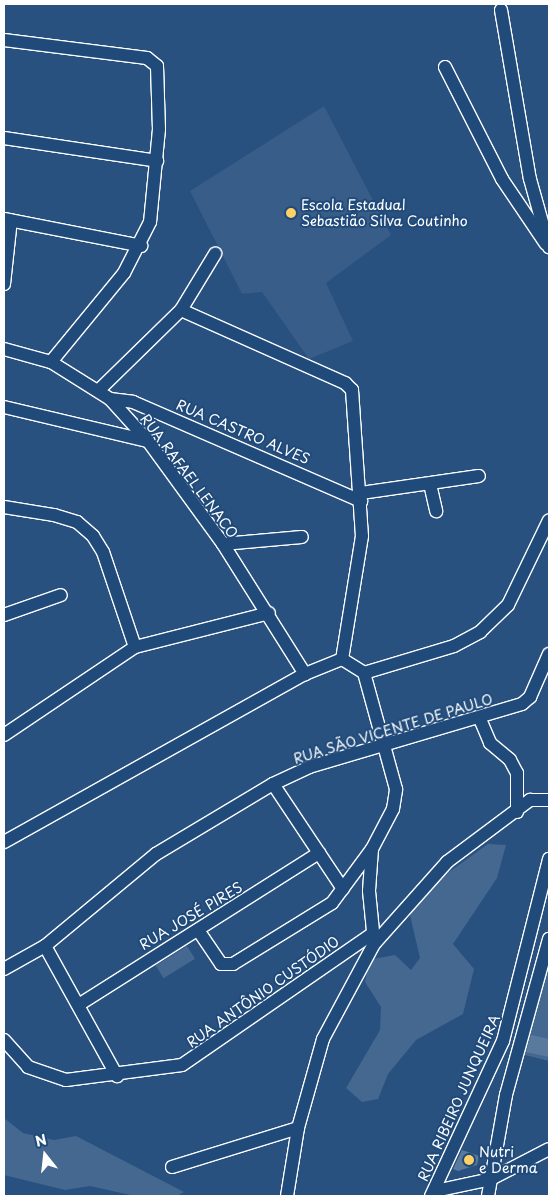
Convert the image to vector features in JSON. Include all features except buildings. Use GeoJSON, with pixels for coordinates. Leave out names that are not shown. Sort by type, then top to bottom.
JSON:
{"type":"FeatureCollection","features":[{"type":"Feature","properties":{"kind":"street"},"geometry":{"type":"LineString","coordinates":[[501,10],[530,179],[549,248]]}},
{"type":"Feature","properties":{"kind":"street"},"geometry":{"type":"LineString","coordinates":[[4,40],[147,58],[154,61],[159,76],[157,161],[150,222],[141,246],[51,362]]}},
{"type":"Feature","properties":{"kind":"street"},"geometry":{"type":"LineString","coordinates":[[445,67],[502,179],[549,248]]}},
{"type":"Feature","properties":{"kind":"street"},"geometry":{"type":"LineString","coordinates":[[4,138],[157,161]]}},
{"type":"Feature","properties":{"kind":"street"},"geometry":{"type":"LineString","coordinates":[[4,284],[7,220],[141,246]]}},
{"type":"Feature","properties":{"kind":"street"},"geometry":{"type":"LineString","coordinates":[[100,389],[181,310],[215,254]]}},
{"type":"Feature","properties":{"kind":"street"},"geometry":{"type":"LineString","coordinates":[[181,310],[345,383],[355,398],[361,497],[356,596],[342,659]]}},
{"type":"Feature","properties":{"kind":"street","name":"RUA RAFAEL LENACO"},"geometry":{"type":"LineString","coordinates":[[4,349],[51,362],[100,389],[110,399],[148,441],[223,544],[269,613],[305,674]]}},
{"type":"Feature","properties":{"kind":"street","name":"RUA CASTRO ALVES"},"geometry":{"type":"LineString","coordinates":[[110,399],[133,402],[361,497]]}},
{"type":"Feature","properties":{"kind":"street"},"geometry":{"type":"LineString","coordinates":[[4,407],[148,441]]}},
{"type":"Feature","properties":{"kind":"street"},"geometry":{"type":"LineString","coordinates":[[361,497],[479,476]]}},
{"type":"Feature","properties":{"kind":"street"},"geometry":{"type":"LineString","coordinates":[[430,484],[436,511]]}},
{"type":"Feature","properties":{"kind":"street"},"geometry":{"type":"LineString","coordinates":[[4,508],[54,514],[77,522],[93,536],[103,552],[135,647]]}},
{"type":"Feature","properties":{"kind":"street"},"geometry":{"type":"LineString","coordinates":[[364,673],[454,646],[480,632],[517,591],[549,520]]}},
{"type":"Feature","properties":{"kind":"street"},"geometry":{"type":"LineString","coordinates":[[223,544],[302,537]]}},
{"type":"Feature","properties":{"kind":"street"},"geometry":{"type":"LineString","coordinates":[[4,615],[60,595]]}},
{"type":"Feature","properties":{"kind":"street"},"geometry":{"type":"LineString","coordinates":[[4,735],[135,647],[269,613]]}},
{"type":"Feature","properties":{"kind":"street","name":"RUA SÃO VICENTE DE PAULO"},"geometry":{"type":"LineString","coordinates":[[4,969],[45,946],[156,854],[272,784],[309,767],[480,718],[528,700],[549,654]]}},
{"type":"Feature","properties":{"kind":"street"},"geometry":{"type":"LineString","coordinates":[[198,930],[221,964],[227,966],[294,928],[332,903],[372,849],[393,809],[396,789],[364,673],[342,659]]}},
{"type":"Feature","properties":{"kind":"street"},"geometry":{"type":"LineString","coordinates":[[4,842],[305,674],[342,659]]}},
{"type":"Feature","properties":{"kind":"street"},"geometry":{"type":"LineString","coordinates":[[480,718],[490,743],[510,760],[517,773],[516,812]]}},
{"type":"Feature","properties":{"kind":"street"},"geometry":{"type":"LineString","coordinates":[[272,784],[343,889]]}},
{"type":"Feature","properties":{"kind":"street"},"geometry":{"type":"LineString","coordinates":[[287,1196],[298,1128],[323,1039],[373,939],[447,862],[530,800],[549,800]]}},
{"type":"Feature","properties":{"kind":"street"},"geometry":{"type":"LineString","coordinates":[[372,849],[373,939]]}},
{"type":"Feature","properties":{"kind":"street","name":"RUA JOSÉ PIRES"},"geometry":{"type":"LineString","coordinates":[[80,1004],[319,854]]}},
{"type":"Feature","properties":{"kind":"street"},"geometry":{"type":"LineString","coordinates":[[538,893],[549,859]]}},
{"type":"Feature","properties":{"kind":"street"},"geometry":{"type":"LineString","coordinates":[[538,893],[549,874]]}},
{"type":"Feature","properties":{"kind":"street","name":"RUA RIBEIRO JUNQUEIRA"},"geometry":{"type":"LineString","coordinates":[[433,1193],[503,1042],[538,893]]}},
{"type":"Feature","properties":{"kind":"street","name":"RUA ANTÔNIO CUSTÓDIO"},"geometry":{"type":"LineString","coordinates":[[4,1040],[16,1058],[53,1078],[117,1076],[182,1065],[373,939]]}},
{"type":"Feature","properties":{"kind":"street"},"geometry":{"type":"LineString","coordinates":[[488,1196],[506,1095],[549,939]]}},
{"type":"Feature","properties":{"kind":"street"},"geometry":{"type":"LineString","coordinates":[[45,946],[80,1004],[117,1076]]}},
{"type":"Feature","properties":{"kind":"street"},"geometry":{"type":"LineString","coordinates":[[172,1167],[298,1128]]}},
{"type":"Feature","properties":{"kind":"street"},"geometry":{"type":"LineString","coordinates":[[433,1193],[491,1179],[549,1149]]}},
{"type":"Feature","properties":{"kind":"shaded area","name":"Escola Estadual Sebastião Silva Coutinho"},"geometry":{"type":"Polygon","coordinates":[[[324,106],[391,235],[326,283],[353,341],[309,359],[262,292],[242,294],[190,191],[324,106]]]}},
{"type":"Feature","properties":{"kind":"shaded area"},"geometry":{"type":"Polygon","coordinates":[[[488,844],[506,845],[497,878],[453,944],[474,969],[463,1014],[416,1040],[388,1074],[378,1099],[362,1102],[346,1088],[380,1030],[381,1007],[365,982],[367,970],[373,959],[395,955],[411,970],[420,958],[409,911],[449,872],[488,844]]]}},
{"type":"Feature","properties":{"kind":"shaded area"},"geometry":{"type":"Polygon","coordinates":[[[187,946],[195,959],[164,978],[156,966],[187,946]]]}},
{"type":"Feature","properties":{"kind":"shaded area"},"geometry":{"type":"Polygon","coordinates":[[[549,953],[549,1061],[521,1054],[549,953]]]}},
{"type":"Feature","properties":{"kind":"shaded area"},"geometry":{"type":"Polygon","coordinates":[[[4,1118],[23,1133],[54,1140],[76,1136],[184,1192],[177,1196],[135,1196],[90,1186],[65,1190],[4,1175],[4,1118]]]}},
{"type":"Feature","properties":{"kind":"place","name":"Escola Estadual Sebastião Silva Coutinho"},"geometry":{"type":"Point","coordinates":[291,213]}},
{"type":"Feature","properties":{"kind":"place","name":"Nutri e Derma"},"geometry":{"type":"Point","coordinates":[469,1160]}}]}
